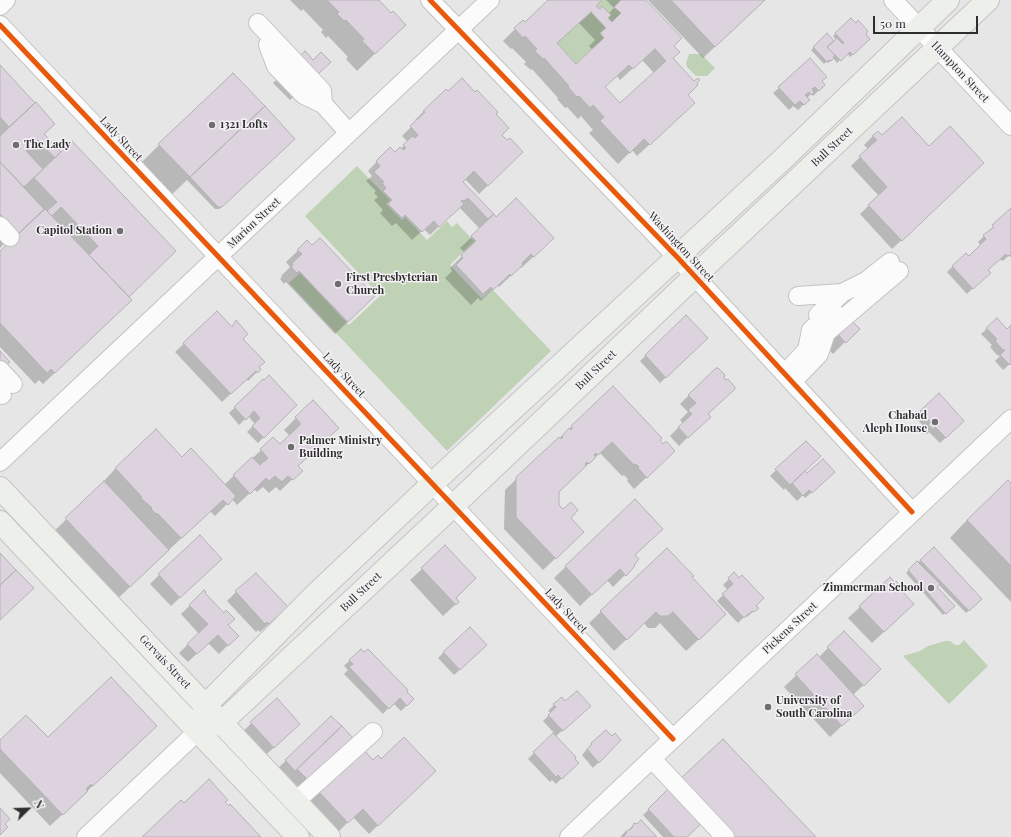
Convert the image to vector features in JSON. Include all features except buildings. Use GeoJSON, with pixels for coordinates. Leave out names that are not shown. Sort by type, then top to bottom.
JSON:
{"type":"FeatureCollection","features":[{"type":"Feature","properties":{"kind":"main road","name":"Bull Street"},"geometry":{"type":"LineString","coordinates":[[198,731],[206,705],[315,596],[432,484],[678,258],[948,0]]}},
{"type":"Feature","properties":{"kind":"main road","name":"Bull Street"},"geometry":{"type":"LineString","coordinates":[[198,731],[222,722],[453,506],[988,0]]}},
{"type":"Feature","properties":{"kind":"main road","name":"Gervais Street"},"geometry":{"type":"LineString","coordinates":[[0,488],[329,837]]}},
{"type":"Feature","properties":{"kind":"main road"},"geometry":{"type":"LineString","coordinates":[[0,522],[298,837]]}},
{"type":"Feature","properties":{"kind":"street"},"geometry":{"type":"LineString","coordinates":[[0,6],[6,0]]}},
{"type":"Feature","properties":{"kind":"street","name":"Washington Street"},"geometry":{"type":"LineString","coordinates":[[430,0],[695,276],[912,512]]}},
{"type":"Feature","properties":{"kind":"street","name":"Marion Street"},"geometry":{"type":"LineString","coordinates":[[0,462],[490,0]]}},
{"type":"Feature","properties":{"kind":"street","name":"Hampton Street"},"geometry":{"type":"LineString","coordinates":[[893,0],[1011,126]]}},
{"type":"Feature","properties":{"kind":"street"},"geometry":{"type":"LineString","coordinates":[[323,98],[268,45],[258,23],[323,98],[349,133]]}},
{"type":"Feature","properties":{"kind":"street","name":"Lady Street"},"geometry":{"type":"LineString","coordinates":[[0,25],[672,739]]}},
{"type":"Feature","properties":{"kind":"street"},"geometry":{"type":"LineString","coordinates":[[890,268],[811,330],[807,350],[787,376],[802,346],[805,328],[842,293],[890,268]]}},
{"type":"Feature","properties":{"kind":"street"},"geometry":{"type":"LineString","coordinates":[[798,296],[842,293]]}},
{"type":"Feature","properties":{"kind":"street"},"geometry":{"type":"LineString","coordinates":[[0,370],[4,387]]}},
{"type":"Feature","properties":{"kind":"street","name":"Pickens Street"},"geometry":{"type":"LineString","coordinates":[[569,837],[1011,419]]}},
{"type":"Feature","properties":{"kind":"street","name":"Bull Street"},"geometry":{"type":"LineString","coordinates":[[86,837],[198,731]]}},
{"type":"Feature","properties":{"kind":"street"},"geometry":{"type":"LineString","coordinates":[[296,801],[373,732]]}},
{"type":"Feature","properties":{"kind":"street"},"geometry":{"type":"LineString","coordinates":[[652,759],[726,837]]}},
{"type":"Feature","properties":{"kind":"green space"},"geometry":{"type":"Polygon","coordinates":[[[602,0],[621,0],[614,7],[621,13],[612,22],[602,6],[600,9],[596,6],[602,0]]]}},
{"type":"Feature","properties":{"kind":"green space"},"geometry":{"type":"Polygon","coordinates":[[[591,12],[606,28],[600,33],[604,38],[576,64],[557,43],[591,12]]]}},
{"type":"Feature","properties":{"kind":"green space"},"geometry":{"type":"Polygon","coordinates":[[[689,54],[701,54],[715,68],[707,76],[696,76],[687,67],[686,63],[689,54]]]}},
{"type":"Feature","properties":{"kind":"green space"},"geometry":{"type":"Polygon","coordinates":[[[357,166],[390,200],[386,204],[402,220],[405,217],[427,240],[447,221],[452,227],[457,223],[474,241],[450,265],[482,299],[492,289],[551,351],[447,451],[289,283],[300,273],[349,325],[380,296],[305,216],[357,166]]]}},
{"type":"Feature","properties":{"kind":"green space"},"geometry":{"type":"Polygon","coordinates":[[[964,640],[988,666],[949,704],[903,656],[945,641],[950,641],[955,645],[959,645],[964,640]]]}},
{"type":"Feature","properties":{"kind":"cycle path"},"geometry":{"type":"LineString","coordinates":[[430,0],[678,258],[912,512]]}},
{"type":"Feature","properties":{"kind":"cycle path"},"geometry":{"type":"LineString","coordinates":[[0,25],[673,739]]}},
{"type":"Feature","properties":{"kind":"place","name":"1321 Lofts"},"geometry":{"type":"Point","coordinates":[212,125]}},
{"type":"Feature","properties":{"kind":"place","name":"The Lady"},"geometry":{"type":"Point","coordinates":[16,145]}},
{"type":"Feature","properties":{"kind":"place","name":"Capitol Station"},"geometry":{"type":"Point","coordinates":[120,231]}},
{"type":"Feature","properties":{"kind":"place","name":"First Presbyterian Church"},"geometry":{"type":"Point","coordinates":[338,284]}},
{"type":"Feature","properties":{"kind":"place","name":"Chabad Aleph House"},"geometry":{"type":"Point","coordinates":[935,422]}},
{"type":"Feature","properties":{"kind":"place","name":"Palmer Ministry Building"},"geometry":{"type":"Point","coordinates":[291,447]}},
{"type":"Feature","properties":{"kind":"place","name":"Zimmerman School"},"geometry":{"type":"Point","coordinates":[931,588]}},
{"type":"Feature","properties":{"kind":"place","name":"University of South Carolina"},"geometry":{"type":"Point","coordinates":[768,707]}}]}
